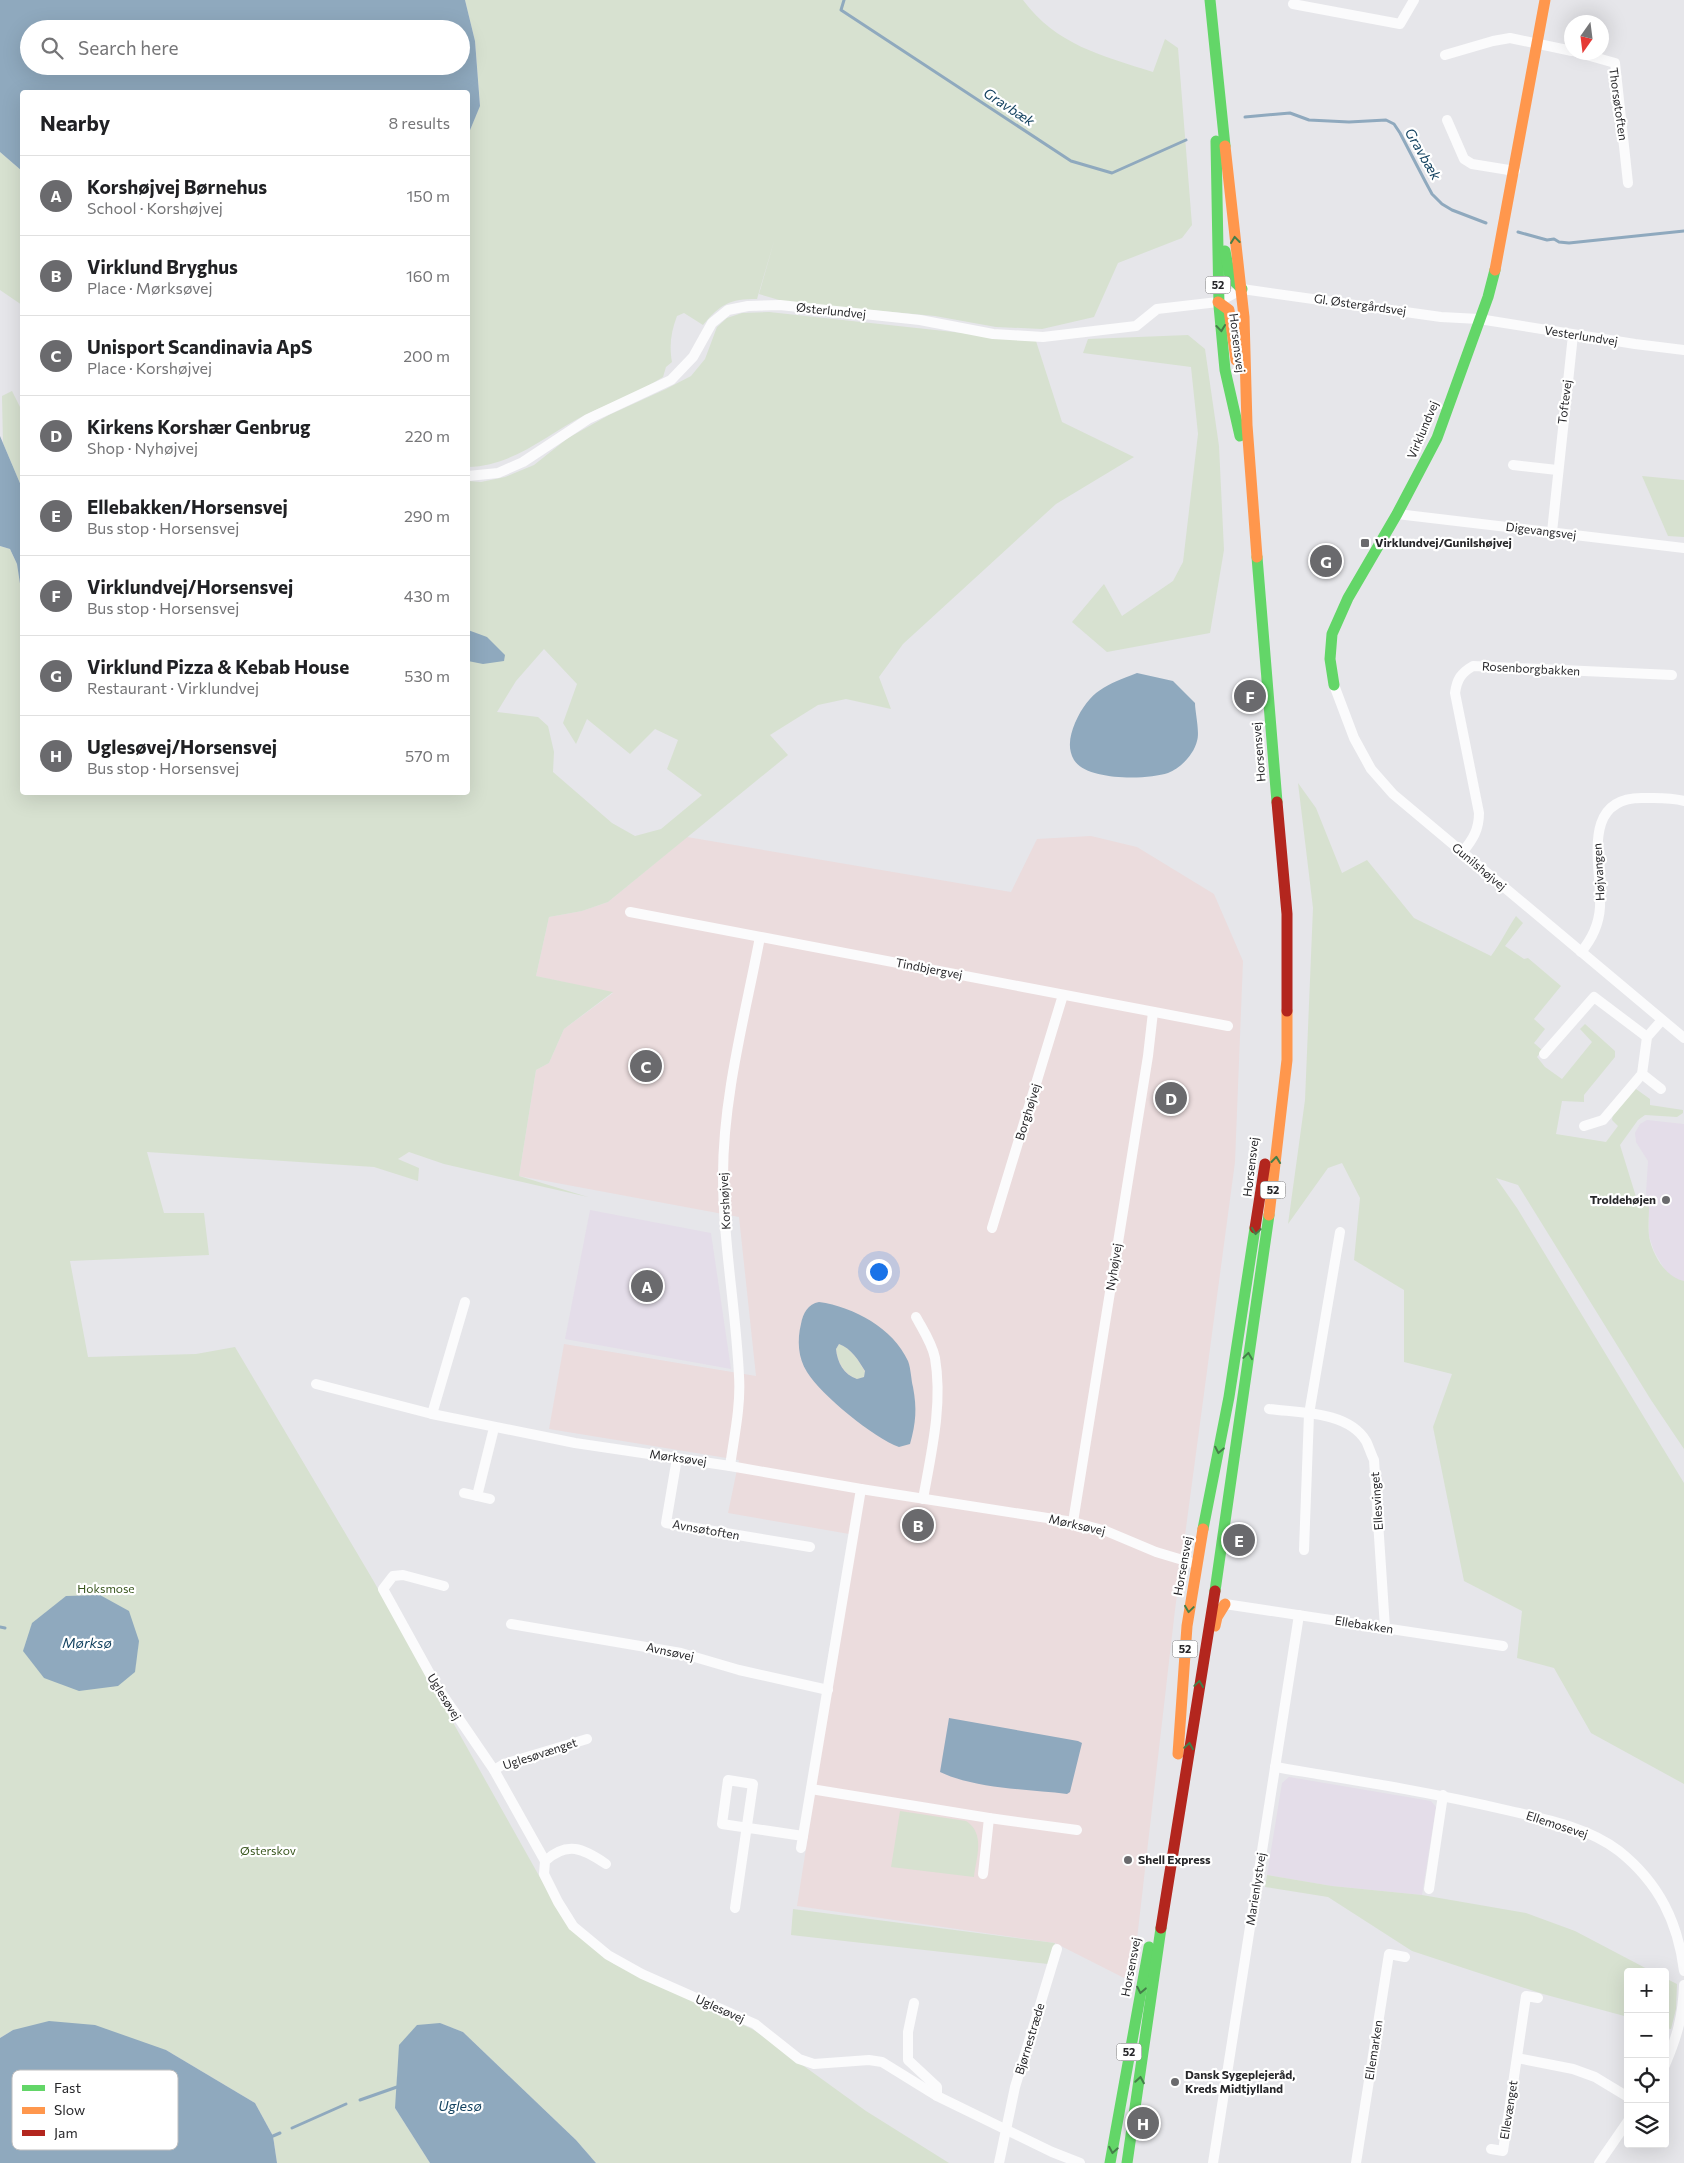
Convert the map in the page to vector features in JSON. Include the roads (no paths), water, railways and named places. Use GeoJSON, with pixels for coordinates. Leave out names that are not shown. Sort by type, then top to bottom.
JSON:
{"type":"FeatureCollection","features":[{"type":"Feature","properties":{"kind":"main road","name":"Horsensvej"},"geometry":{"type":"LineString","coordinates":[[1127,2163],[1202,1663],[1218,1569],[1276,1166],[1287,1060],[1287,914],[1268,701],[1246,408],[1242,289],[1216,69],[1210,0]]}},
{"type":"Feature","properties":{"kind":"main road","name":"Virklundvej"},"geometry":{"type":"LineString","coordinates":[[1334,685],[1330,659],[1332,634],[1348,598],[1397,514],[1437,438],[1479,320],[1499,254],[1545,0]]}},
{"type":"Feature","properties":{"kind":"main road","name":"Horsensvej"},"geometry":{"type":"LineString","coordinates":[[1216,69],[1214,210],[1218,302],[1224,363],[1253,498]]}},
{"type":"Feature","properties":{"kind":"main road"},"geometry":{"type":"LineString","coordinates":[[1215,172],[1227,268],[1230,277],[1242,289]]}},
{"type":"Feature","properties":{"kind":"main road"},"geometry":{"type":"LineString","coordinates":[[1218,302],[1229,310],[1239,382],[1246,408]]}},
{"type":"Feature","properties":{"kind":"main road","name":"Horsensvej"},"geometry":{"type":"LineString","coordinates":[[1110,2163],[1169,1828],[1180,1736],[1187,1626],[1196,1564],[1229,1397],[1266,1163],[1286,974]]}},
{"type":"Feature","properties":{"kind":"main road","name":"52"},"geometry":{"type":"LineString","coordinates":[[1202,1663],[1200,1644],[1203,1603],[1202,1587],[1196,1564],[1204,1558],[1211,1543],[1229,1486]]}},
{"type":"Feature","properties":{"kind":"main road","name":"52"},"geometry":{"type":"LineString","coordinates":[[1202,1663],[1211,1641],[1217,1616],[1225,1604]]}},
{"type":"Feature","properties":{"kind":"street"},"geometry":{"type":"LineString","coordinates":[[1293,4],[1400,24],[1414,0]]}},
{"type":"Feature","properties":{"kind":"street"},"geometry":{"type":"LineString","coordinates":[[1445,54],[1510,38],[1564,50]]}},
{"type":"Feature","properties":{"kind":"street","name":"Thorsøtoften"},"geometry":{"type":"LineString","coordinates":[[1604,60],[1615,63],[1628,182]]}},
{"type":"Feature","properties":{"kind":"street"},"geometry":{"type":"LineString","coordinates":[[1447,120],[1464,159],[1472,164],[1514,171]]}},
{"type":"Feature","properties":{"kind":"street","name":"Østerlundvej"},"geometry":{"type":"LineString","coordinates":[[470,476],[498,473],[523,462],[588,420],[670,380],[693,357],[712,323],[728,310],[748,306],[780,305],[920,320],[993,334],[1042,337],[1136,326],[1157,309],[1218,302],[1242,289]]}},
{"type":"Feature","properties":{"kind":"street","name":"Gl. Østergårdsvej"},"geometry":{"type":"LineString","coordinates":[[1242,289],[1441,317],[1479,320]]}},
{"type":"Feature","properties":{"kind":"street","name":"Vesterlundvej"},"geometry":{"type":"LineString","coordinates":[[1479,320],[1684,350]]}},
{"type":"Feature","properties":{"kind":"street","name":"Toftevej"},"geometry":{"type":"LineString","coordinates":[[1552,532],[1557,470],[1573,335]]}},
{"type":"Feature","properties":{"kind":"street"},"geometry":{"type":"LineString","coordinates":[[1513,466],[1557,470]]}},
{"type":"Feature","properties":{"kind":"street","name":"Digevangsvej"},"geometry":{"type":"LineString","coordinates":[[1397,514],[1684,548]]}},
{"type":"Feature","properties":{"kind":"street","name":"Rosenborgbakken"},"geometry":{"type":"LineString","coordinates":[[1462,853],[1475,836],[1479,826],[1479,813],[1455,693],[1456,682],[1463,671],[1473,666],[1672,675]]}},
{"type":"Feature","properties":{"kind":"street","name":"Gunilshøjvej"},"geometry":{"type":"LineString","coordinates":[[1334,685],[1354,738],[1371,769],[1393,794],[1684,1038]]}},
{"type":"Feature","properties":{"kind":"street","name":"Højvangen"},"geometry":{"type":"LineString","coordinates":[[1582,952],[1591,940],[1597,926],[1600,908],[1597,837],[1601,820],[1610,808],[1630,798],[1673,798],[1684,801]]}},
{"type":"Feature","properties":{"kind":"street","name":"Tindbjergvej"},"geometry":{"type":"LineString","coordinates":[[630,912],[1228,1026]]}},
{"type":"Feature","properties":{"kind":"street","name":"Korshøjvej"},"geometry":{"type":"LineString","coordinates":[[730,1466],[738,1410],[739,1378],[724,1204],[724,1140],[728,1098],[760,937]]}},
{"type":"Feature","properties":{"kind":"street","name":"Borghøjvej"},"geometry":{"type":"LineString","coordinates":[[992,1228],[1063,995]]}},
{"type":"Feature","properties":{"kind":"street"},"geometry":{"type":"LineString","coordinates":[[1544,1054],[1594,996],[1647,1037]]}},
{"type":"Feature","properties":{"kind":"street","name":"Nyhøjvej"},"geometry":{"type":"LineString","coordinates":[[1073,1522],[1148,1056],[1153,1012]]}},
{"type":"Feature","properties":{"kind":"street"},"geometry":{"type":"LineString","coordinates":[[1584,1126],[1603,1120],[1642,1074],[1647,1037],[1662,1020]]}},
{"type":"Feature","properties":{"kind":"street"},"geometry":{"type":"LineString","coordinates":[[1642,1074],[1662,1089]]}},
{"type":"Feature","properties":{"kind":"street"},"geometry":{"type":"LineString","coordinates":[[1304,1550],[1309,1414],[1340,1232]]}},
{"type":"Feature","properties":{"kind":"street"},"geometry":{"type":"LineString","coordinates":[[432,1414],[465,1302]]}},
{"type":"Feature","properties":{"kind":"street"},"geometry":{"type":"LineString","coordinates":[[916,1317],[929,1340],[935,1358],[938,1397],[935,1431],[923,1499]]}},
{"type":"Feature","properties":{"kind":"street","name":"Mørksøvej"},"geometry":{"type":"LineString","coordinates":[[316,1384],[432,1414],[575,1443],[730,1466],[861,1489],[1073,1522],[1106,1531],[1156,1552],[1196,1564]]}},
{"type":"Feature","properties":{"kind":"street","name":"Ellesvinget"},"geometry":{"type":"LineString","coordinates":[[1269,1409],[1338,1419],[1353,1427],[1366,1441],[1374,1460],[1385,1628]]}},
{"type":"Feature","properties":{"kind":"street"},"geometry":{"type":"LineString","coordinates":[[477,1496],[494,1428]]}},
{"type":"Feature","properties":{"kind":"street","name":"Avnsøtoften"},"geometry":{"type":"LineString","coordinates":[[677,1458],[666,1523],[810,1547]]}},
{"type":"Feature","properties":{"kind":"street"},"geometry":{"type":"LineString","coordinates":[[801,1848],[861,1489]]}},
{"type":"Feature","properties":{"kind":"street"},"geometry":{"type":"LineString","coordinates":[[464,1493],[490,1499]]}},
{"type":"Feature","properties":{"kind":"street","name":"Uglesøvej"},"geometry":{"type":"LineString","coordinates":[[444,1586],[403,1575],[393,1576],[383,1589],[436,1685],[494,1770],[545,1861],[544,1874],[558,1902],[574,1926],[608,1955],[642,1974],[755,2024],[799,2059],[814,2064],[869,2060],[882,2062],[937,2096],[1006,2130],[1080,2163]]}},
{"type":"Feature","properties":{"kind":"street","name":"Ellebakken"},"geometry":{"type":"LineString","coordinates":[[1225,1604],[1503,1646]]}},
{"type":"Feature","properties":{"kind":"street","name":"Marienlystvej"},"geometry":{"type":"LineString","coordinates":[[1213,2163],[1299,1615]]}},
{"type":"Feature","properties":{"kind":"street","name":"Avnsøvej"},"geometry":{"type":"LineString","coordinates":[[511,1624],[681,1653],[750,1673],[828,1690]]}},
{"type":"Feature","properties":{"kind":"street","name":"Uglesøvænget"},"geometry":{"type":"LineString","coordinates":[[494,1770],[504,1764],[587,1739]]}},
{"type":"Feature","properties":{"kind":"street","name":"Ellemosevej"},"geometry":{"type":"LineString","coordinates":[[1275,1767],[1443,1795],[1545,1819],[1577,1829],[1619,1851],[1650,1882],[1669,1912],[1680,1943],[1684,1971]]}},
{"type":"Feature","properties":{"kind":"street"},"geometry":{"type":"LineString","coordinates":[[735,1908],[746,1828],[753,1784],[728,1780],[722,1824],[746,1828],[803,1836]]}},
{"type":"Feature","properties":{"kind":"street"},"geometry":{"type":"LineString","coordinates":[[812,1790],[1077,1830]]}},
{"type":"Feature","properties":{"kind":"street"},"geometry":{"type":"LineString","coordinates":[[1429,1889],[1443,1795]]}},
{"type":"Feature","properties":{"kind":"street"},"geometry":{"type":"LineString","coordinates":[[984,1874],[988,1818]]}},
{"type":"Feature","properties":{"kind":"street"},"geometry":{"type":"LineString","coordinates":[[545,1861],[556,1851],[575,1848],[591,1853],[606,1864]]}},
{"type":"Feature","properties":{"kind":"street","name":"Bjørnestræde"},"geometry":{"type":"LineString","coordinates":[[1006,2130],[1015,2087],[1057,1949]]}},
{"type":"Feature","properties":{"kind":"street","name":"Ellemarken"},"geometry":{"type":"LineString","coordinates":[[1356,2163],[1389,1954],[1406,1957]]}},
{"type":"Feature","properties":{"kind":"street"},"geometry":{"type":"LineString","coordinates":[[1668,2058],[1678,2033],[1683,2007],[1684,1985]]}},
{"type":"Feature","properties":{"kind":"street","name":"Ellevænget"},"geometry":{"type":"LineString","coordinates":[[1491,2149],[1503,2151],[1526,1996],[1538,1998]]}},
{"type":"Feature","properties":{"kind":"street"},"geometry":{"type":"LineString","coordinates":[[914,2003],[908,2032],[908,2060],[937,2087],[937,2096]]}},
{"type":"Feature","properties":{"kind":"street"},"geometry":{"type":"LineString","coordinates":[[1517,2058],[1572,2068],[1595,2077],[1624,2095]]}},
{"type":"Feature","properties":{"kind":"street"},"geometry":{"type":"LineString","coordinates":[[1599,2163],[1624,2127]]}},
{"type":"Feature","properties":{"kind":"street"},"geometry":{"type":"LineString","coordinates":[[999,2163],[1006,2130]]}},
{"type":"Feature","properties":{"kind":"water"},"geometry":{"type":"Polygon","coordinates":[[[0,0],[465,0],[470,20],[20,20],[20,75],[470,75],[470,20],[475,41],[480,106],[470,130],[470,90],[20,90],[20,169],[0,152],[0,0]]]}},
{"type":"Feature","properties":{"kind":"water"},"geometry":{"type":"Polygon","coordinates":[[[0,436],[20,483],[20,584],[17,564],[10,549],[0,546],[0,436]]]}},
{"type":"Feature","properties":{"kind":"water"},"geometry":{"type":"Polygon","coordinates":[[[470,631],[487,637],[505,655],[504,661],[483,664],[470,661],[470,631]]]}},
{"type":"Feature","properties":{"kind":"water"},"geometry":{"type":"Polygon","coordinates":[[[1137,673],[1173,681],[1195,703],[1198,737],[1193,751],[1178,768],[1168,773],[1146,777],[1132,778],[1104,775],[1081,767],[1074,760],[1070,741],[1075,723],[1081,712],[1100,690],[1137,673]]]}},
{"type":"Feature","properties":{"kind":"water"},"geometry":{"type":"Polygon","coordinates":[[[815,1303],[832,1305],[859,1314],[882,1329],[901,1349],[909,1364],[915,1402],[915,1422],[910,1444],[899,1447],[876,1435],[849,1415],[824,1392],[807,1372],[800,1355],[799,1336],[805,1313],[815,1303]],[[839,1344],[836,1349],[842,1367],[852,1377],[857,1379],[864,1377],[865,1371],[860,1363],[839,1344]]]}},
{"type":"Feature","properties":{"kind":"water","name":"Mørksø"},"geometry":{"type":"Polygon","coordinates":[[[100,1595],[129,1611],[139,1641],[135,1672],[118,1686],[79,1691],[44,1678],[23,1651],[32,1623],[66,1596],[100,1595]]]}},
{"type":"Feature","properties":{"kind":"water"},"geometry":{"type":"Polygon","coordinates":[[[949,1718],[1082,1743],[1070,1792],[1067,1794],[985,1785],[954,1778],[940,1772],[949,1718]]]}},
{"type":"Feature","properties":{"kind":"water"},"geometry":{"type":"Polygon","coordinates":[[[49,2021],[95,2025],[166,2050],[255,2103],[273,2136],[277,2163],[0,2163],[0,2038],[13,2030],[49,2021]]]}},
{"type":"Feature","properties":{"kind":"water","name":"Uglesø"},"geometry":{"type":"Polygon","coordinates":[[[440,2023],[463,2032],[576,2140],[596,2163],[430,2163],[395,2108],[399,2045],[417,2025],[440,2023]]]}},
{"type":"Feature","properties":{"kind":"waterway","name":"Gravbæk"},"geometry":{"type":"LineString","coordinates":[[844,0],[841,10],[1071,161],[1112,173],[1186,140]]}},
{"type":"Feature","properties":{"kind":"waterway","name":"Gravbæk"},"geometry":{"type":"LineString","coordinates":[[1245,117],[1290,113],[1309,120],[1349,122],[1386,120],[1394,124],[1400,133],[1432,194],[1442,204],[1452,210],[1486,223]]}},
{"type":"Feature","properties":{"kind":"waterway","name":"Gravbæk"},"geometry":{"type":"LineString","coordinates":[[1518,232],[1547,240],[1554,239],[1559,242],[1569,243],[1684,231]]}},
{"type":"Feature","properties":{"kind":"waterway"},"geometry":{"type":"LineString","coordinates":[[0,1627],[5,1628]]}},
{"type":"Feature","properties":{"kind":"waterway"},"geometry":{"type":"LineString","coordinates":[[360,2100],[397,2087]]}},
{"type":"Feature","properties":{"kind":"waterway"},"geometry":{"type":"LineString","coordinates":[[292,2128],[346,2104]]}},
{"type":"Feature","properties":{"kind":"waterway"},"geometry":{"type":"LineString","coordinates":[[273,2136],[280,2133]]}},
{"type":"Feature","properties":{"kind":"place","name":"Virklundvej/Gunilshøjvej"},"geometry":{"type":"Point","coordinates":[1365,543]}},
{"type":"Feature","properties":{"kind":"place","name":"Virklund Pizza & Kebab House"},"geometry":{"type":"Point","coordinates":[1326,561]}},
{"type":"Feature","properties":{"kind":"place","name":"Virklundvej/Horsensvej"},"geometry":{"type":"Point","coordinates":[1250,696]}},
{"type":"Feature","properties":{"kind":"place","name":"Unisport Scandinavia ApS"},"geometry":{"type":"Point","coordinates":[646,1066]}},
{"type":"Feature","properties":{"kind":"place","name":"Kirkens Korshær Genbrug"},"geometry":{"type":"Point","coordinates":[1171,1098]}},
{"type":"Feature","properties":{"kind":"place","name":"Troldehøjen"},"geometry":{"type":"Point","coordinates":[1666,1200]}},
{"type":"Feature","properties":{"kind":"place","name":"Korshøjvej Børnehus"},"geometry":{"type":"Point","coordinates":[647,1286]}},
{"type":"Feature","properties":{"kind":"place","name":"Virklund Bryghus"},"geometry":{"type":"Point","coordinates":[918,1525]}},
{"type":"Feature","properties":{"kind":"place","name":"Ellebakken/Horsensvej"},"geometry":{"type":"Point","coordinates":[1239,1540]}},
{"type":"Feature","properties":{"kind":"place","name":"Shell Express"},"geometry":{"type":"Point","coordinates":[1128,1860]}},
{"type":"Feature","properties":{"kind":"place","name":"Dansk Sygeplejeråd, Kreds Midtjylland"},"geometry":{"type":"Point","coordinates":[1175,2082]}},
{"type":"Feature","properties":{"kind":"place","name":"Uglesøvej/Horsensvej"},"geometry":{"type":"Point","coordinates":[1143,2123]}},
{"type":"Feature","properties":{"kind":"park label","name":"Hoksmose"},"geometry":{"type":"Point","coordinates":[106,1589]}},
{"type":"Feature","properties":{"kind":"park label","name":"Østerskov"},"geometry":{"type":"Point","coordinates":[268,1851]}}]}
